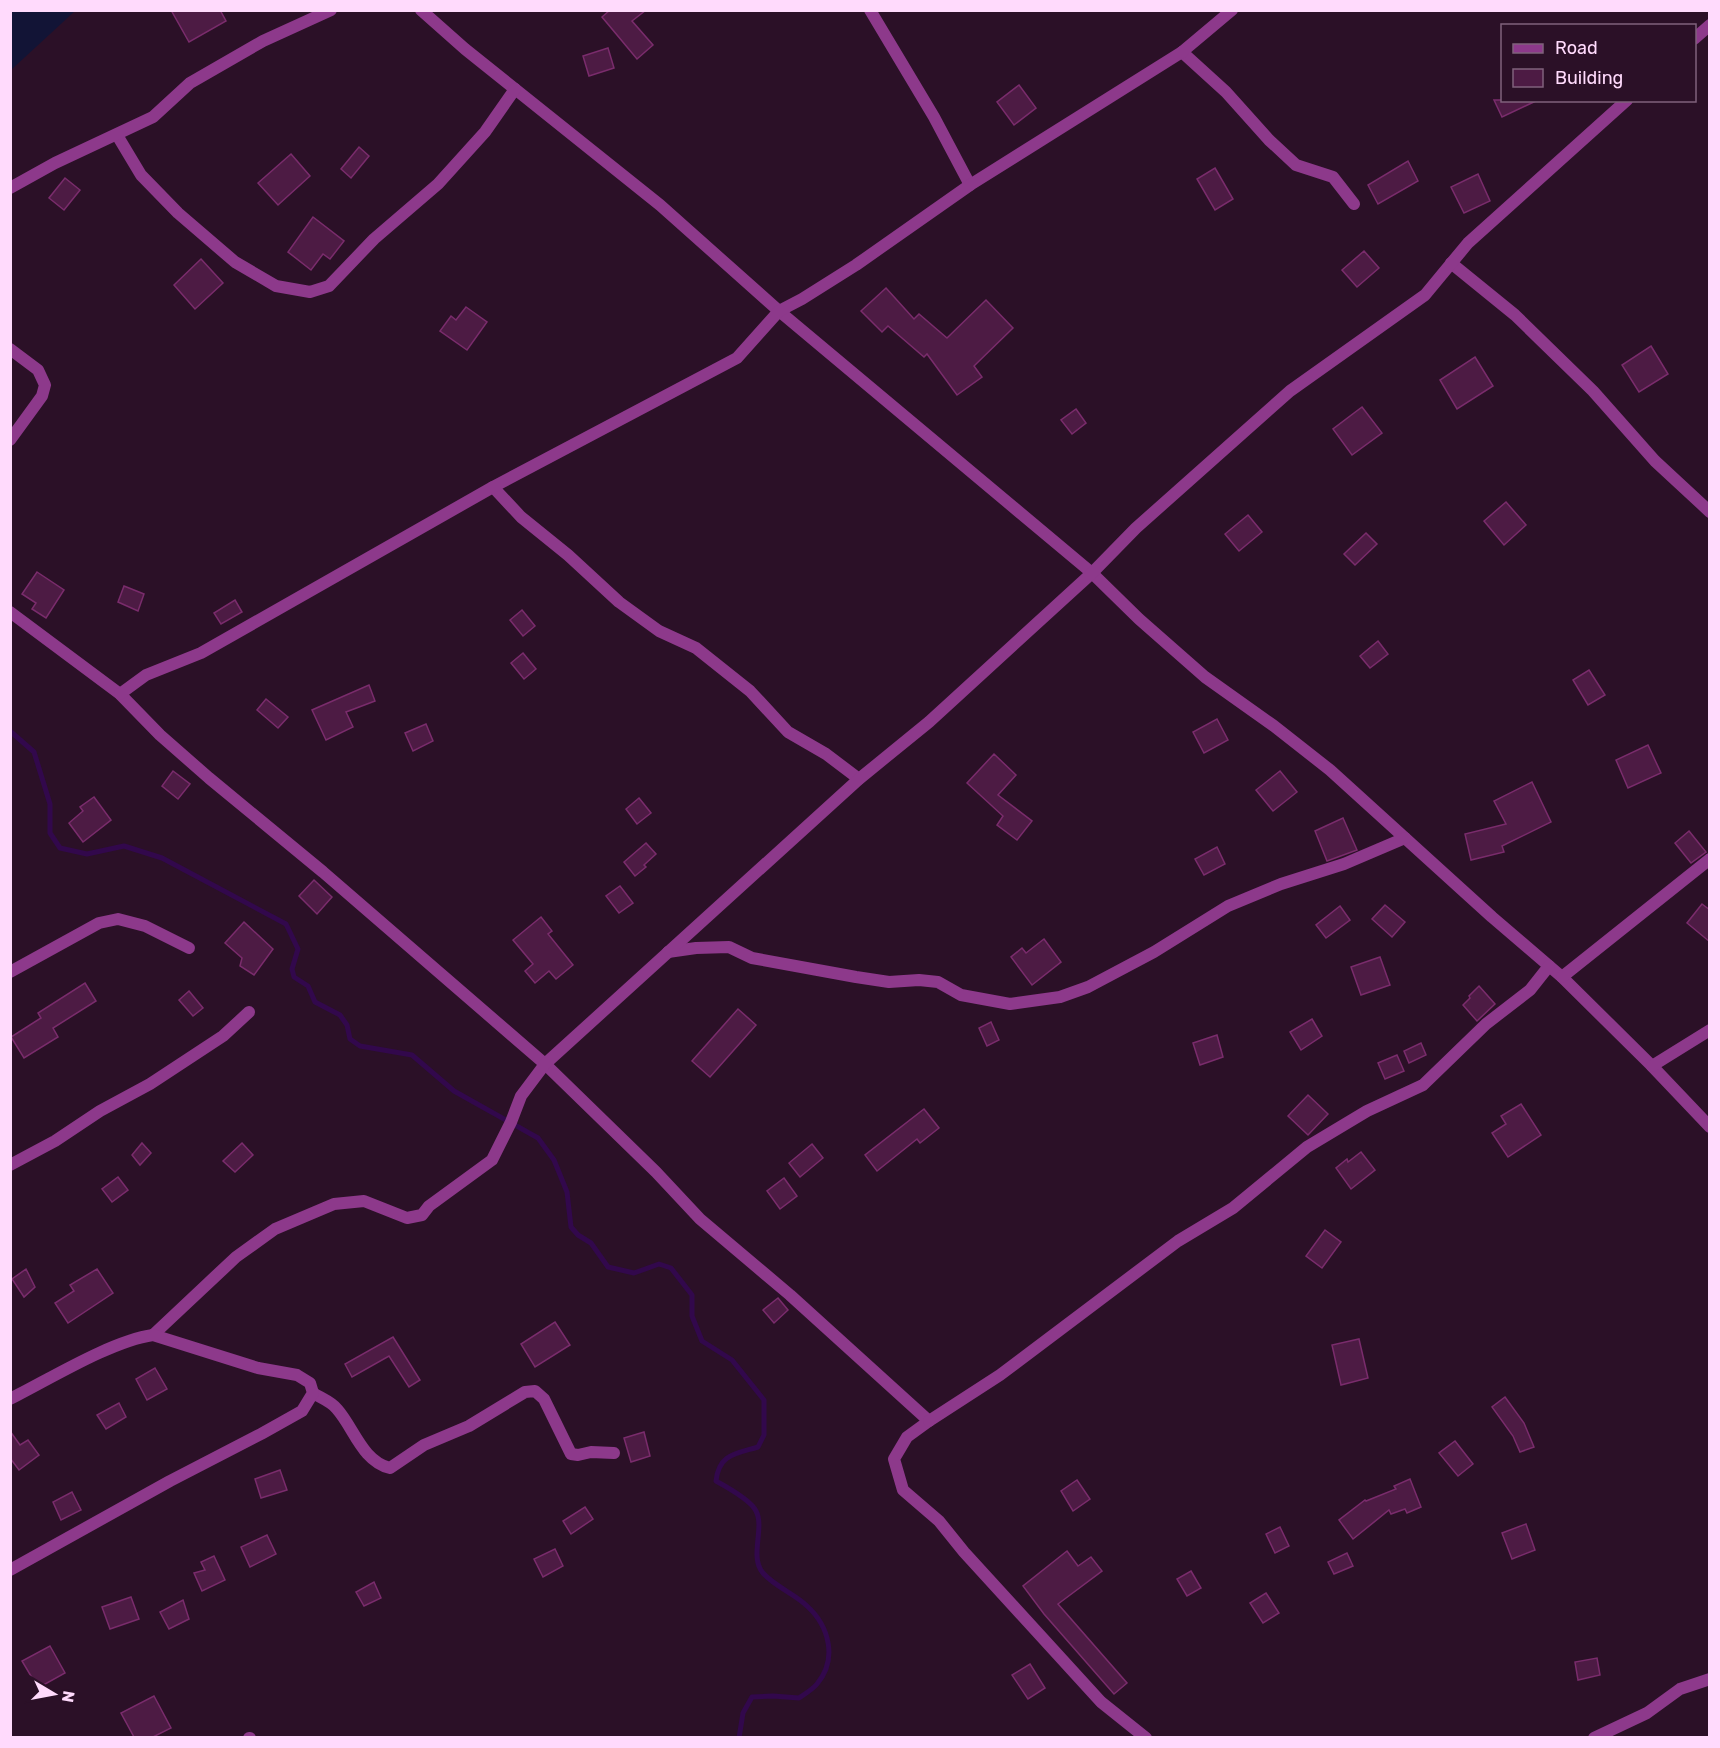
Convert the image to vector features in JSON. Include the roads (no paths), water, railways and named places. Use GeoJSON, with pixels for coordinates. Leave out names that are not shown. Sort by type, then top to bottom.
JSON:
{"type":"FeatureCollection","features":[{"type":"Feature","properties":{"kind":"street"},"geometry":{"type":"LineString","coordinates":[[10,188],[55,163],[153,117],[198,78],[263,41],[331,10]]}},
{"type":"Feature","properties":{"kind":"street"},"geometry":{"type":"LineString","coordinates":[[422,10],[515,89],[660,205],[779,311],[1092,573],[1139,619],[1205,677],[1274,726],[1330,770],[1492,918],[1562,977],[1710,1127]]}},
{"type":"Feature","properties":{"kind":"street"},"geometry":{"type":"LineString","coordinates":[[870,10],[934,117],[970,185]]}},
{"type":"Feature","properties":{"kind":"street"},"geometry":{"type":"LineString","coordinates":[[120,694],[146,675],[201,653],[494,487],[737,358],[779,311],[802,300],[970,185],[1182,52],[1232,10]]}},
{"type":"Feature","properties":{"kind":"street"},"geometry":{"type":"LineString","coordinates":[[1696,38],[1710,25]]}},
{"type":"Feature","properties":{"kind":"street"},"geometry":{"type":"LineString","coordinates":[[1182,52],[1226,92],[1269,140],[1296,165],[1333,177],[1354,204]]}},
{"type":"Feature","properties":{"kind":"street"},"geometry":{"type":"LineString","coordinates":[[117,135],[141,175],[178,213],[235,262],[276,286],[310,292],[329,286],[374,240],[438,184],[485,132],[515,89]]}},
{"type":"Feature","properties":{"kind":"street"},"geometry":{"type":"LineString","coordinates":[[153,1335],[236,1257],[275,1229],[334,1204],[364,1201],[407,1218],[422,1215],[429,1206],[492,1160],[511,1122],[520,1096],[545,1064],[859,778],[928,722],[1092,573],[1136,528],[1290,391],[1425,295],[1468,243],[1625,102]]}},
{"type":"Feature","properties":{"kind":"street"},"geometry":{"type":"LineString","coordinates":[[1451,263],[1515,315],[1593,391],[1655,461],[1710,512]]}},
{"type":"Feature","properties":{"kind":"street"},"geometry":{"type":"LineString","coordinates":[[10,349],[38,370],[45,385],[42,396],[10,440]]}},
{"type":"Feature","properties":{"kind":"street"},"geometry":{"type":"LineString","coordinates":[[494,487],[521,517],[568,555],[619,602],[659,631],[696,648],[750,691],[788,732],[826,754],[859,778]]}},
{"type":"Feature","properties":{"kind":"street"},"geometry":{"type":"LineString","coordinates":[[10,612],[120,694],[160,735],[209,778],[323,872],[545,1064],[656,1172],[700,1219],[807,1310],[929,1421]]}},
{"type":"Feature","properties":{"kind":"street"},"geometry":{"type":"LineString","coordinates":[[668,952],[729,947],[752,958],[856,977],[889,982],[920,980],[938,982],[961,995],[1010,1004],[1060,997],[1088,987],[1154,952],[1228,906],[1281,884],[1344,864],[1405,838]]}},
{"type":"Feature","properties":{"kind":"street"},"geometry":{"type":"LineString","coordinates":[[1562,977],[1710,859]]}},
{"type":"Feature","properties":{"kind":"street"},"geometry":{"type":"LineString","coordinates":[[10,972],[99,922],[118,919],[145,926],[189,948]]}},
{"type":"Feature","properties":{"kind":"street"},"geometry":{"type":"LineString","coordinates":[[1146,1737],[1101,1702],[1058,1652],[964,1552],[939,1521],[903,1490],[894,1459],[907,1437],[1000,1375],[1178,1241],[1233,1208],[1307,1148],[1367,1112],[1423,1085],[1486,1024],[1530,990],[1549,966]]}},
{"type":"Feature","properties":{"kind":"street"},"geometry":{"type":"LineString","coordinates":[[10,1165],[150,1084],[223,1036],[249,1012]]}},
{"type":"Feature","properties":{"kind":"street"},"geometry":{"type":"LineString","coordinates":[[1652,1066],[1710,1030]]}},
{"type":"Feature","properties":{"kind":"street"},"geometry":{"type":"LineString","coordinates":[[10,1399],[100,1354],[140,1337],[153,1335],[258,1368],[297,1375],[310,1383],[313,1393],[336,1407],[364,1450],[380,1466],[390,1468],[424,1445],[469,1426],[525,1392],[535,1391],[544,1399],[571,1454],[614,1453]]}},
{"type":"Feature","properties":{"kind":"street"},"geometry":{"type":"LineString","coordinates":[[10,1570],[302,1411],[313,1393]]}},
{"type":"Feature","properties":{"kind":"street"},"geometry":{"type":"LineString","coordinates":[[1594,1737],[1647,1713],[1680,1689],[1710,1679]]}},
{"type":"Feature","properties":{"kind":"waterway"},"geometry":{"type":"LineString","coordinates":[[10,731],[34,752],[50,804],[50,833],[60,848],[87,854],[124,846],[162,858],[286,924],[298,949],[292,969],[294,977],[308,986],[315,1002],[340,1015],[347,1025],[350,1039],[360,1046],[412,1055],[454,1091],[538,1138],[554,1160],[567,1192],[571,1227],[578,1235],[591,1243],[608,1267],[634,1273],[659,1264],[671,1268],[692,1295],[692,1316],[702,1341],[732,1360],[764,1400],[764,1435],[758,1447],[735,1454],[725,1460],[716,1481],[738,1494],[756,1511],[759,1526],[757,1551],[759,1566],[768,1578],[815,1614],[828,1643],[829,1654],[824,1674],[815,1686],[799,1698],[752,1697],[743,1713],[739,1738]]}}]}
